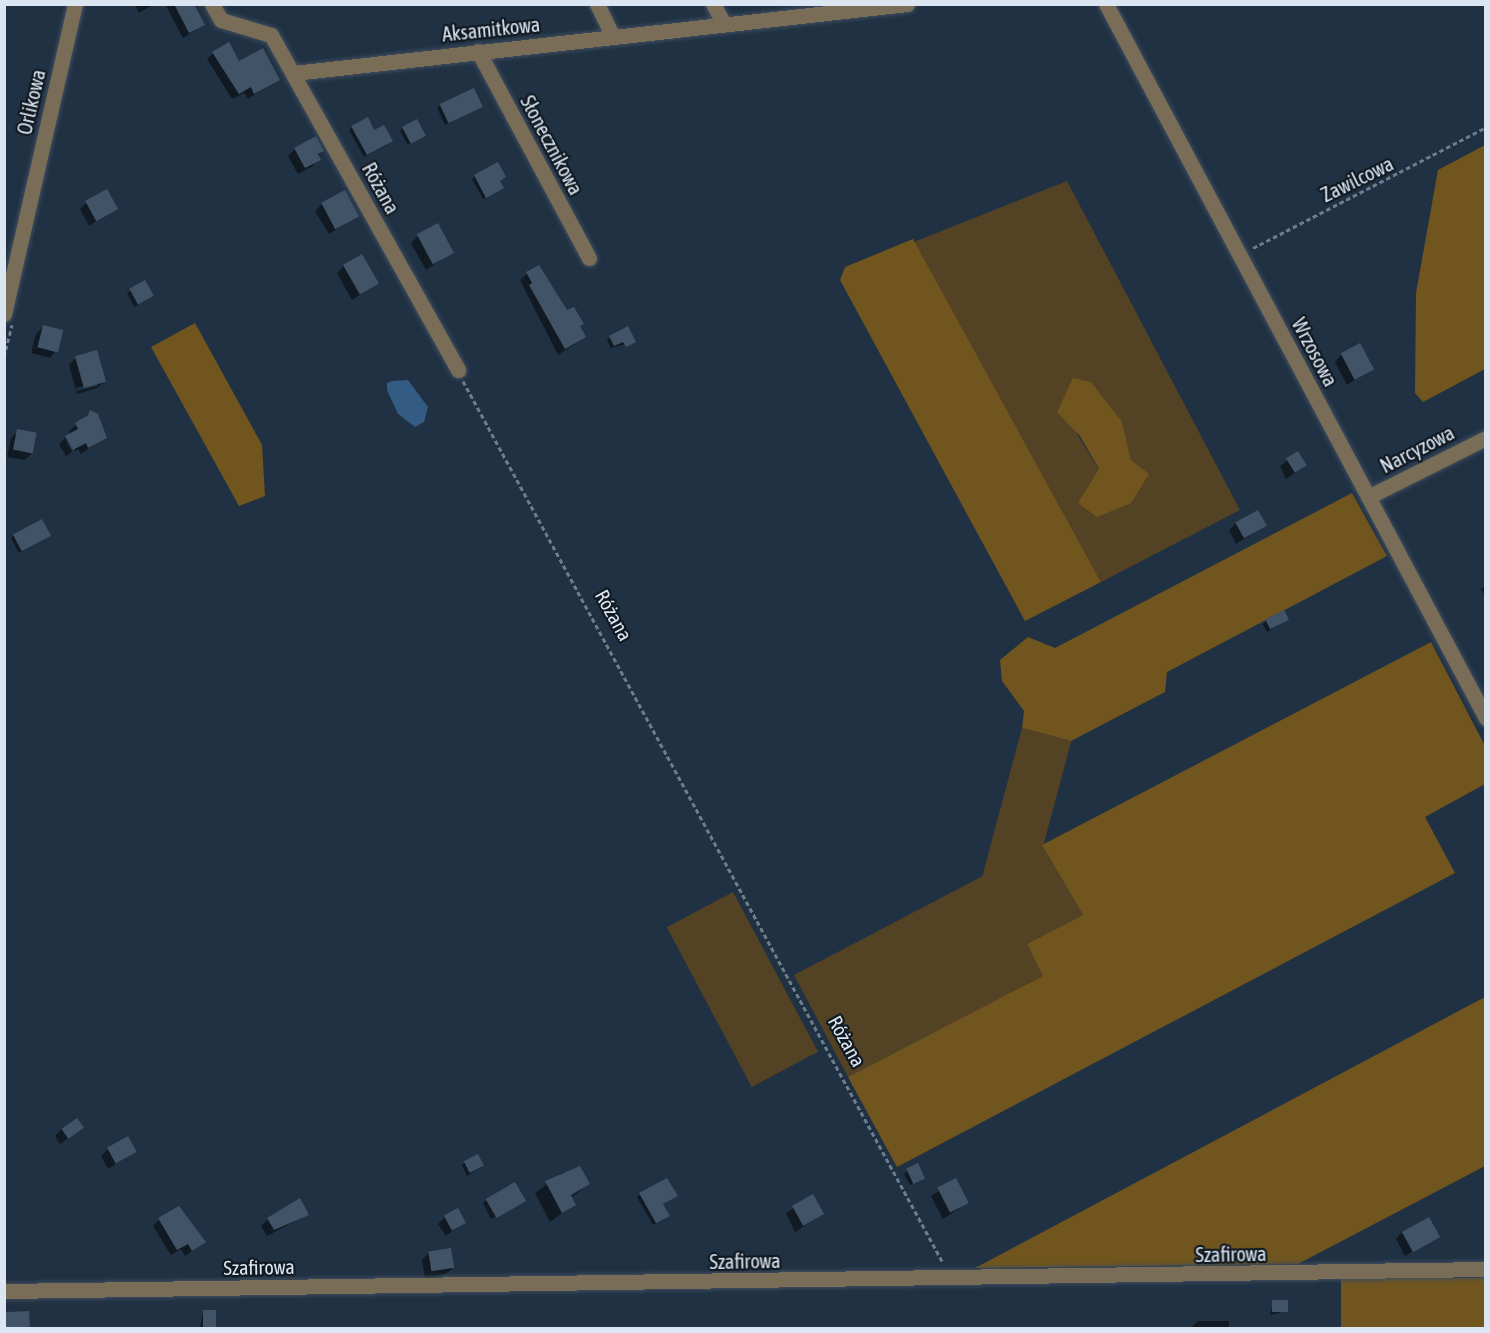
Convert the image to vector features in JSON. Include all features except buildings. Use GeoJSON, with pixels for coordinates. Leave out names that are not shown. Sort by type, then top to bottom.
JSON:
{"type":"FeatureCollection","features":[{"type":"Feature","properties":{"kind":"street","name":"Orlikowa"},"geometry":{"type":"LineString","coordinates":[[4,314],[75,4]]}},
{"type":"Feature","properties":{"kind":"street","name":"Różana"},"geometry":{"type":"LineString","coordinates":[[212,4],[221,20],[271,35],[458,370]]}},
{"type":"Feature","properties":{"kind":"street"},"geometry":{"type":"LineString","coordinates":[[597,4],[613,36]]}},
{"type":"Feature","properties":{"kind":"street"},"geometry":{"type":"LineString","coordinates":[[713,4],[724,24]]}},
{"type":"Feature","properties":{"kind":"street","name":"Aksamitkowa"},"geometry":{"type":"LineString","coordinates":[[294,73],[907,4]]}},
{"type":"Feature","properties":{"kind":"street","name":"Wrzosowa"},"geometry":{"type":"LineString","coordinates":[[1107,4],[1485,718]]}},
{"type":"Feature","properties":{"kind":"street","name":"Słonecznikowa"},"geometry":{"type":"LineString","coordinates":[[478,51],[589,258]]}},
{"type":"Feature","properties":{"kind":"street","name":"Narcyzowa"},"geometry":{"type":"LineString","coordinates":[[1368,497],[1485,438]]}},
{"type":"Feature","properties":{"kind":"street","name":"Szafirowa"},"geometry":{"type":"LineString","coordinates":[[4,1291],[948,1279],[1485,1269]]}},
{"type":"Feature","properties":{"kind":"path","name":"Zawilcowa"},"geometry":{"type":"LineString","coordinates":[[1239,255],[1485,127]]}},
{"type":"Feature","properties":{"kind":"path","name":"Różana"},"geometry":{"type":"LineString","coordinates":[[458,370],[931,1238],[948,1279]]}},
{"type":"Feature","properties":{"kind":"shaded area"},"geometry":{"type":"Polygon","coordinates":[[[1485,145],[1485,369],[1423,402],[1415,393],[1416,293],[1438,170],[1485,145]]]}},
{"type":"Feature","properties":{"kind":"shaded area"},"geometry":{"type":"Polygon","coordinates":[[[1067,181],[1240,510],[1101,582],[914,242],[1067,181]],[[1068,419],[1099,470],[1131,460],[1122,422],[1068,419]]]}},
{"type":"Feature","properties":{"kind":"shaded area"},"geometry":{"type":"Polygon","coordinates":[[[913,239],[1101,582],[1025,621],[840,280],[845,267],[913,239]]]}},
{"type":"Feature","properties":{"kind":"shaded area"},"geometry":{"type":"Polygon","coordinates":[[[195,323],[262,445],[265,496],[239,506],[151,347],[195,323]]]}},
{"type":"Feature","properties":{"kind":"shaded area"},"geometry":{"type":"Polygon","coordinates":[[[1073,378],[1091,382],[1122,422],[1131,460],[1149,474],[1131,503],[1097,517],[1078,503],[1099,469],[1080,436],[1057,412],[1073,378]]]}},
{"type":"Feature","properties":{"kind":"shaded area"},"geometry":{"type":"Polygon","coordinates":[[[1352,493],[1387,556],[1167,672],[1165,692],[1071,741],[1022,728],[1024,711],[1002,681],[1000,660],[1028,637],[1055,648],[1352,493]]]}},
{"type":"Feature","properties":{"kind":"shaded area"},"geometry":{"type":"Polygon","coordinates":[[[1431,642],[1485,746],[1485,784],[1425,817],[1455,873],[897,1167],[848,1077],[1043,976],[1027,944],[1083,915],[1042,845],[1431,642]]]}},
{"type":"Feature","properties":{"kind":"shaded area"},"geometry":{"type":"Polygon","coordinates":[[[1022,728],[1071,741],[989,1049],[939,1036],[1022,728]]]}},
{"type":"Feature","properties":{"kind":"shaded area"},"geometry":{"type":"Polygon","coordinates":[[[1042,845],[1083,915],[1027,944],[1044,976],[848,1077],[794,975],[1042,845]]]}},
{"type":"Feature","properties":{"kind":"shaded area"},"geometry":{"type":"Polygon","coordinates":[[[733,892],[818,1052],[752,1087],[667,927],[733,892]]]}},
{"type":"Feature","properties":{"kind":"shaded area"},"geometry":{"type":"Polygon","coordinates":[[[1485,997],[1485,1166],[1298,1264],[975,1268],[1485,997]]]}},
{"type":"Feature","properties":{"kind":"shaded area"},"geometry":{"type":"Polygon","coordinates":[[[1341,1278],[1485,1278],[1485,1328],[1341,1328],[1341,1278]]]}},
{"type":"Feature","properties":{"kind":"water"},"geometry":{"type":"Polygon","coordinates":[[[408,380],[428,407],[424,422],[415,427],[398,414],[387,390],[387,383],[408,380]]]}}]}
